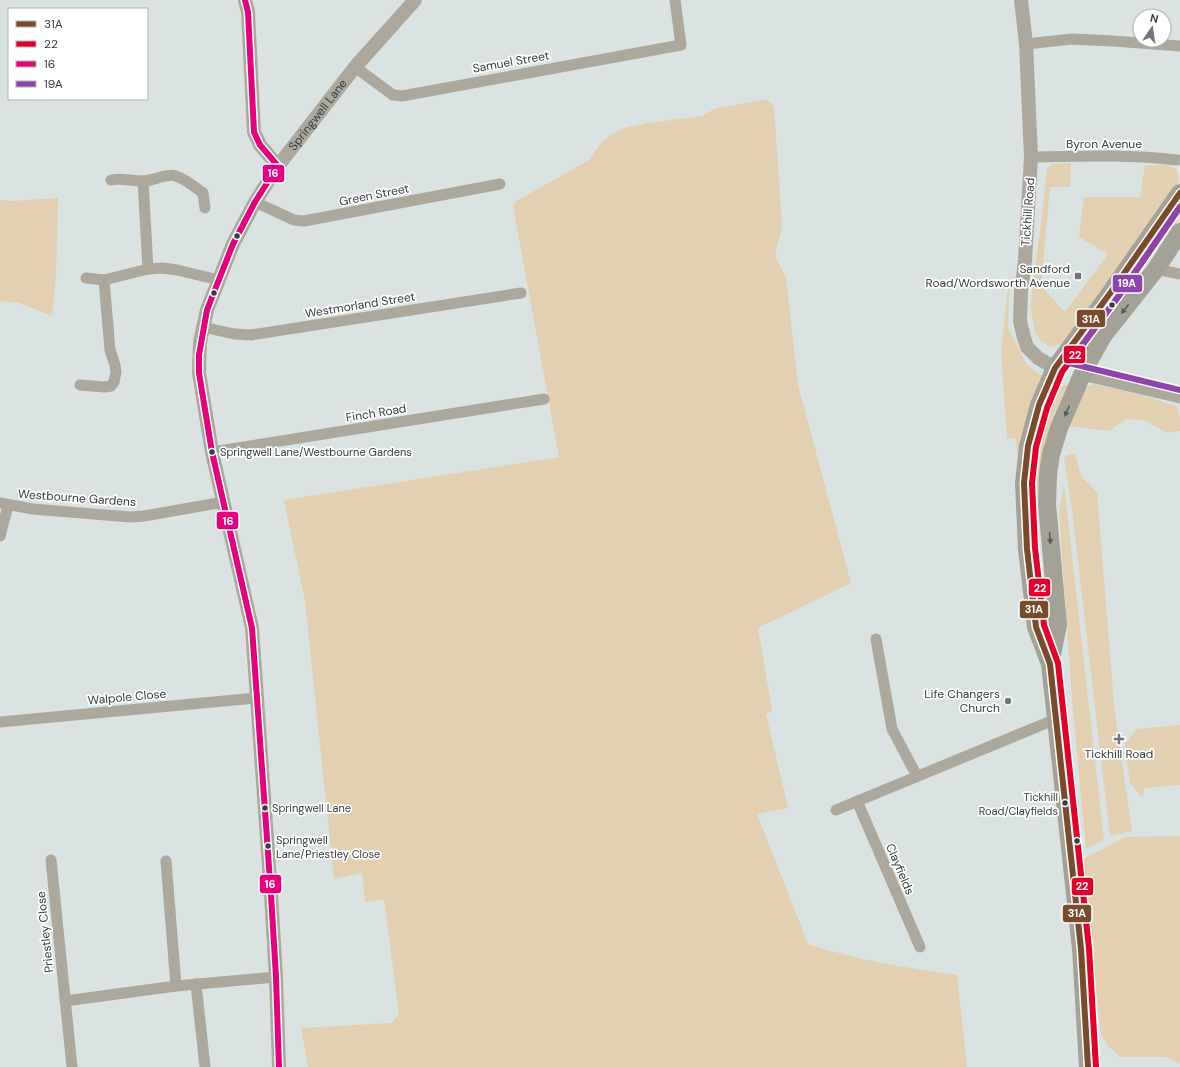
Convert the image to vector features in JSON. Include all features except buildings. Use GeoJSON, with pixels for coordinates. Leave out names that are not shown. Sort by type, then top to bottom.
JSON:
{"type":"FeatureCollection","features":[{"type":"Feature","properties":{"kind":"main road"},"geometry":{"type":"LineString","coordinates":[[1088,1067],[1081,949],[1050,664],[1036,626],[1027,549],[1024,483],[1028,446],[1039,405],[1055,368],[1111,292],[1180,193]]}},
{"type":"Feature","properties":{"kind":"main road"},"geometry":{"type":"LineString","coordinates":[[1050,664],[1058,625],[1047,504],[1048,474],[1051,454],[1082,375],[1104,336],[1156,269],[1180,232]]}},
{"type":"Feature","properties":{"kind":"main road"},"geometry":{"type":"LineString","coordinates":[[1055,368],[1082,375]]}},
{"type":"Feature","properties":{"kind":"street"},"geometry":{"type":"LineString","coordinates":[[244,0],[248,12],[254,132],[260,145],[278,166]]}},
{"type":"Feature","properties":{"kind":"street","name":"Springwell Lane"},"geometry":{"type":"LineString","coordinates":[[279,1067],[276,977],[252,628],[212,452],[199,372],[199,355],[207,310],[234,244],[255,202],[278,166],[355,66],[414,0]]}},
{"type":"Feature","properties":{"kind":"street","name":"Samuel Street"},"geometry":{"type":"LineString","coordinates":[[355,66],[393,94],[402,96],[681,45],[674,0]]}},
{"type":"Feature","properties":{"kind":"street","name":"Tickhill Road"},"geometry":{"type":"LineString","coordinates":[[1021,0],[1026,44],[1031,157],[1020,321],[1022,334],[1027,347],[1038,358],[1055,368]]}},
{"type":"Feature","properties":{"kind":"street"},"geometry":{"type":"LineString","coordinates":[[1026,44],[1072,39],[1180,46]]}},
{"type":"Feature","properties":{"kind":"street","name":"Byron Avenue"},"geometry":{"type":"LineString","coordinates":[[1031,157],[1106,155],[1157,157],[1179,162]]}},
{"type":"Feature","properties":{"kind":"street"},"geometry":{"type":"LineString","coordinates":[[111,180],[119,178],[143,181],[176,176],[203,193],[205,208]]}},
{"type":"Feature","properties":{"kind":"street"},"geometry":{"type":"LineString","coordinates":[[143,181],[148,269]]}},
{"type":"Feature","properties":{"kind":"street","name":"Green Street"},"geometry":{"type":"LineString","coordinates":[[255,202],[294,220],[304,221],[500,184]]}},
{"type":"Feature","properties":{"kind":"street"},"geometry":{"type":"LineString","coordinates":[[86,278],[104,280],[148,269],[163,268],[219,280]]}},
{"type":"Feature","properties":{"kind":"street"},"geometry":{"type":"LineString","coordinates":[[1156,269],[1180,274]]}},
{"type":"Feature","properties":{"kind":"street"},"geometry":{"type":"LineString","coordinates":[[80,385],[111,386],[116,377],[115,365],[110,350],[104,280]]}},
{"type":"Feature","properties":{"kind":"street","name":"Westmorland Street"},"geometry":{"type":"LineString","coordinates":[[203,327],[251,336],[521,293]]}},
{"type":"Feature","properties":{"kind":"street"},"geometry":{"type":"LineString","coordinates":[[1082,375],[1180,398]]}},
{"type":"Feature","properties":{"kind":"street","name":"Finch Road"},"geometry":{"type":"LineString","coordinates":[[212,452],[544,399]]}},
{"type":"Feature","properties":{"kind":"street","name":"Westbourne Gardens"},"geometry":{"type":"LineString","coordinates":[[4,504],[34,510],[130,517],[144,516],[224,502]]}},
{"type":"Feature","properties":{"kind":"street"},"geometry":{"type":"LineString","coordinates":[[0,536],[4,504]]}},
{"type":"Feature","properties":{"kind":"street"},"geometry":{"type":"LineString","coordinates":[[876,639],[892,729],[917,776]]}},
{"type":"Feature","properties":{"kind":"street","name":"Walpole Close"},"geometry":{"type":"LineString","coordinates":[[0,722],[257,698]]}},
{"type":"Feature","properties":{"kind":"street"},"geometry":{"type":"LineString","coordinates":[[836,810],[1056,719]]}},
{"type":"Feature","properties":{"kind":"street","name":"Clayfields"},"geometry":{"type":"LineString","coordinates":[[857,801],[920,947]]}},
{"type":"Feature","properties":{"kind":"street","name":"Priestley Close"},"geometry":{"type":"LineString","coordinates":[[51,860],[72,1067]]}},
{"type":"Feature","properties":{"kind":"street"},"geometry":{"type":"LineString","coordinates":[[166,861],[176,986]]}},
{"type":"Feature","properties":{"kind":"street"},"geometry":{"type":"LineString","coordinates":[[65,1001],[176,986],[276,977]]}},
{"type":"Feature","properties":{"kind":"street"},"geometry":{"type":"LineString","coordinates":[[196,984],[205,1067]]}},
{"type":"Feature","properties":{"kind":"shaded area"},"geometry":{"type":"Polygon","coordinates":[[[766,99],[774,106],[782,226],[775,256],[786,277],[798,385],[851,583],[758,628],[772,711],[766,714],[788,808],[757,814],[808,944],[863,959],[957,975],[967,1067],[308,1067],[301,1028],[391,1023],[399,1014],[384,899],[365,902],[362,873],[334,879],[305,601],[284,500],[559,457],[513,206],[515,202],[589,160],[601,143],[620,129],[647,123],[703,116],[714,109],[766,99]]]}},
{"type":"Feature","properties":{"kind":"shaded area"},"geometry":{"type":"Polygon","coordinates":[[[1071,163],[1070,187],[1050,187],[1041,286],[1065,312],[1108,254],[1079,237],[1084,197],[1140,197],[1145,165],[1168,165],[1177,170],[1179,183],[1063,343],[1050,347],[1041,341],[1035,332],[1030,306],[1047,169],[1052,164],[1071,163]]]}},
{"type":"Feature","properties":{"kind":"shaded area"},"geometry":{"type":"Polygon","coordinates":[[[58,198],[56,278],[52,316],[20,303],[0,301],[0,200],[12,201],[58,198]]]}},
{"type":"Feature","properties":{"kind":"shaded area"},"geometry":{"type":"Polygon","coordinates":[[[1010,271],[1008,328],[1027,365],[1042,376],[1019,461],[1015,438],[1007,439],[1001,351],[1010,271]]]}},
{"type":"Feature","properties":{"kind":"shaded area"},"geometry":{"type":"Polygon","coordinates":[[[1093,384],[1135,393],[1176,406],[1180,417],[1180,431],[1167,433],[1145,420],[1127,419],[1109,431],[1069,426],[1083,389],[1093,384]]]}},
{"type":"Feature","properties":{"kind":"shaded area"},"geometry":{"type":"Polygon","coordinates":[[[1068,385],[1053,418],[1044,455],[1040,490],[1030,483],[1041,423],[1050,399],[1061,386],[1068,385]]]}},
{"type":"Feature","properties":{"kind":"shaded area"},"geometry":{"type":"Polygon","coordinates":[[[1075,453],[1081,476],[1097,492],[1114,705],[1132,831],[1110,836],[1072,510],[1064,456],[1075,453]]]}},
{"type":"Feature","properties":{"kind":"shaded area"},"geometry":{"type":"Polygon","coordinates":[[[1064,485],[1104,840],[1086,849],[1072,698],[1059,512],[1064,485]]]}},
{"type":"Feature","properties":{"kind":"shaded area"},"geometry":{"type":"Polygon","coordinates":[[[1180,725],[1180,785],[1144,788],[1143,798],[1130,783],[1125,744],[1137,729],[1180,725]]]}},
{"type":"Feature","properties":{"kind":"shaded area"},"geometry":{"type":"Polygon","coordinates":[[[1180,836],[1180,1064],[1166,1057],[1121,1057],[1109,1047],[1101,1034],[1082,867],[1084,859],[1125,837],[1180,836]]]}},
{"type":"Feature","properties":{"kind":"transit line","name":"16"},"geometry":{"type":"LineString","coordinates":[[245,0],[248,12],[254,132],[260,145],[278,166],[255,202],[233,244],[207,310],[199,355],[199,373],[212,452],[252,628],[271,895],[279,1067]]}},
{"type":"Feature","properties":{"kind":"transit line","name":"31A"},"geometry":{"type":"LineString","coordinates":[[1088,1067],[1081,949],[1050,664],[1036,627],[1027,549],[1024,483],[1028,446],[1039,405],[1055,368],[1111,292],[1180,193]]}},
{"type":"Feature","properties":{"kind":"transit line","name":"22"},"geometry":{"type":"LineString","coordinates":[[1096,1067],[1089,948],[1058,663],[1044,625],[1035,548],[1032,483],[1036,447],[1047,408],[1062,372],[1118,297],[1180,207]]}},
{"type":"Feature","properties":{"kind":"transit line","name":"19A"},"geometry":{"type":"LineString","coordinates":[[1180,207],[1118,297],[1069,363],[1180,390]]}},
{"type":"Feature","properties":{"kind":"place","name":"Sandford Road/Wordsworth Avenue"},"geometry":{"type":"Point","coordinates":[1078,276]}},
{"type":"Feature","properties":{"kind":"place","name":"Springwell Lane/Westbourne Gardens"},"geometry":{"type":"Point","coordinates":[212,452]}},
{"type":"Feature","properties":{"kind":"place","name":"Life Changers Church"},"geometry":{"type":"Point","coordinates":[1008,701]}},
{"type":"Feature","properties":{"kind":"place","name":"Tickhill Road"},"geometry":{"type":"Point","coordinates":[1119,739]}},
{"type":"Feature","properties":{"kind":"place","name":"Tickhill Road/Clayfields"},"geometry":{"type":"Point","coordinates":[1065,803]}},
{"type":"Feature","properties":{"kind":"place","name":"Springwell Lane"},"geometry":{"type":"Point","coordinates":[265,808]}},
{"type":"Feature","properties":{"kind":"place","name":"Springwell Lane/Priestley Close"},"geometry":{"type":"Point","coordinates":[268,846]}}]}
